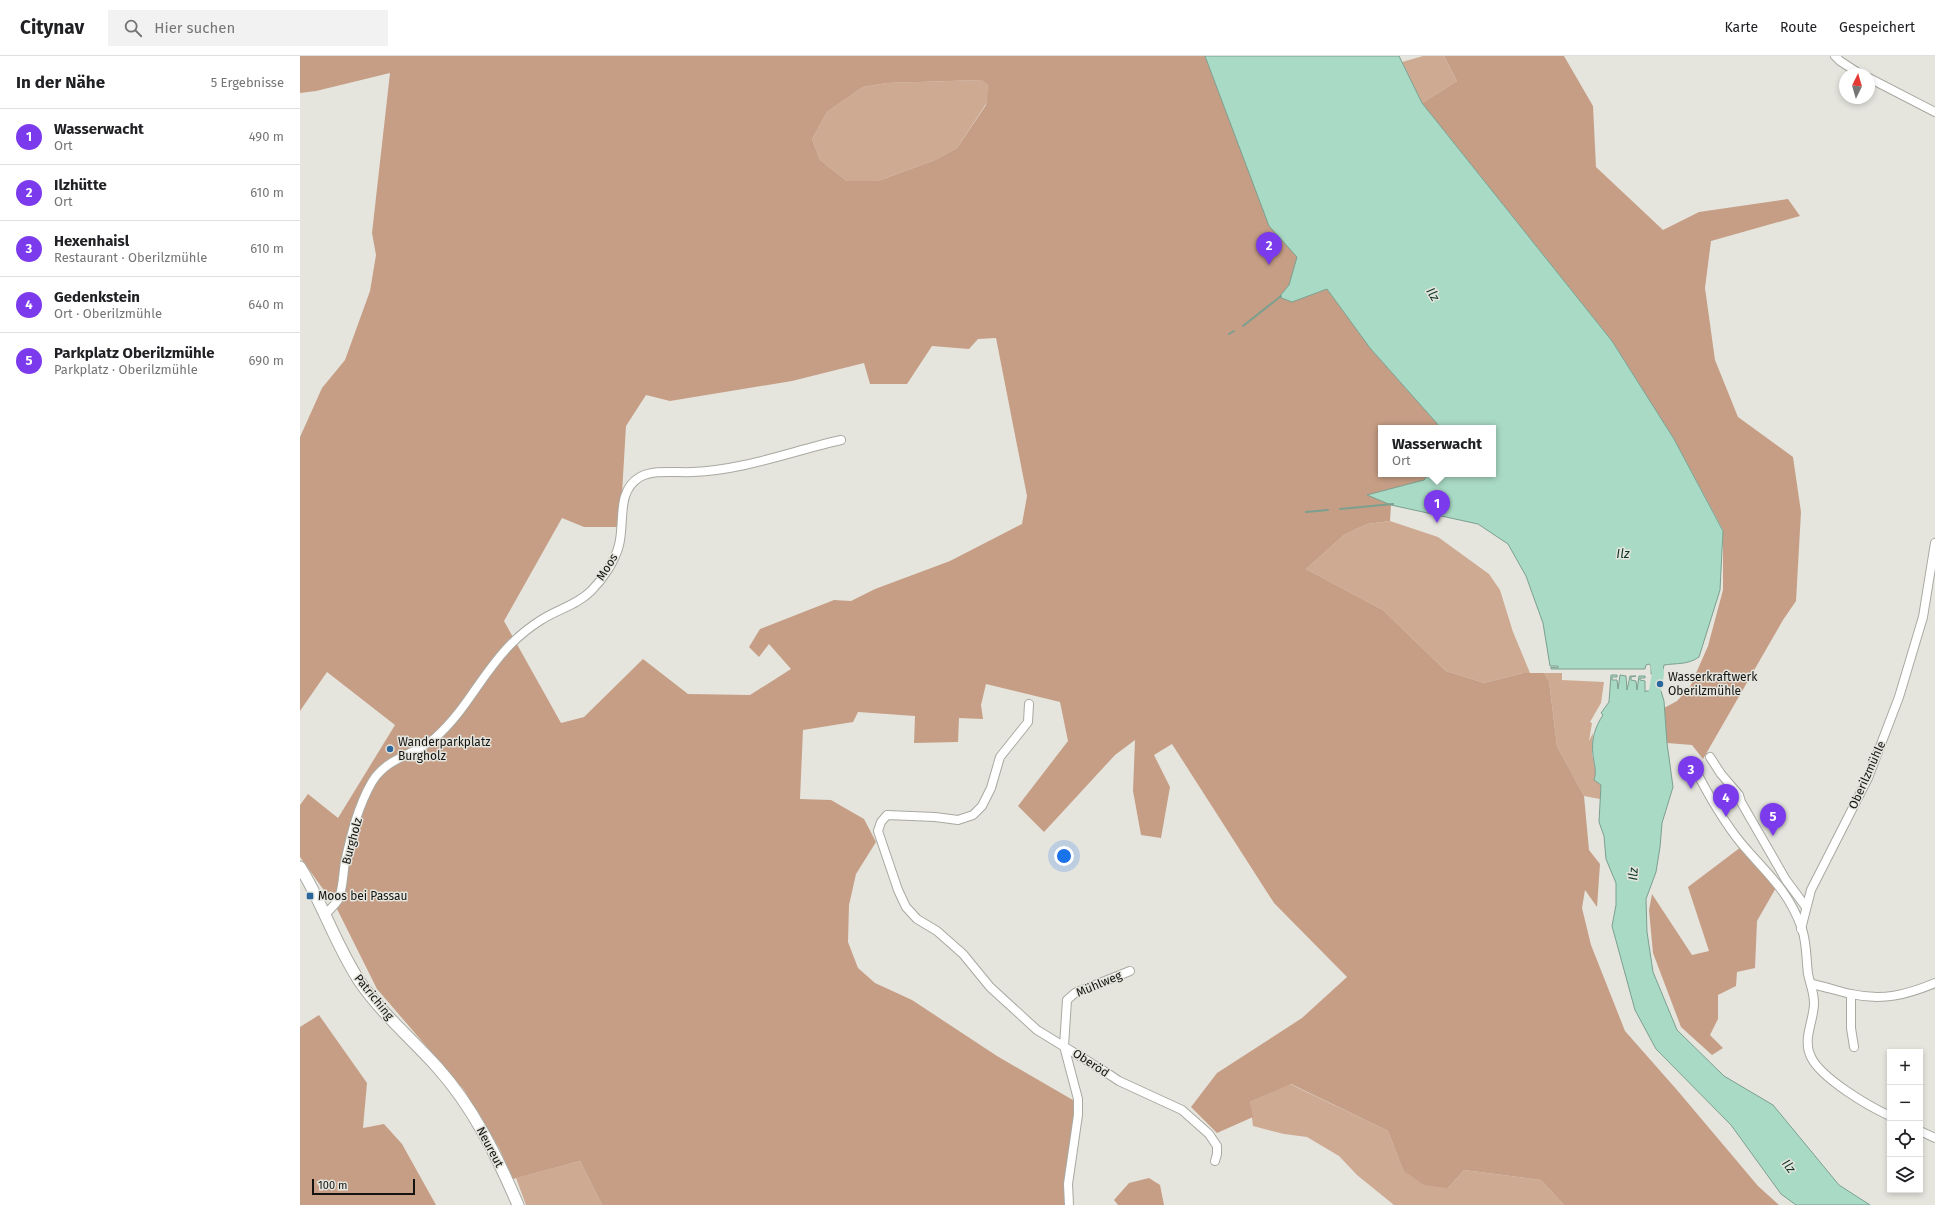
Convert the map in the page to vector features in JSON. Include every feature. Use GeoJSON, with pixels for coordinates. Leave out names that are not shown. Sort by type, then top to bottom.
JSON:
{"type":"FeatureCollection","features":[{"type":"Feature","properties":{"kind":"street"},"geometry":{"type":"LineString","coordinates":[[1835,56],[1851,68]]}},
{"type":"Feature","properties":{"kind":"street"},"geometry":{"type":"LineString","coordinates":[[1875,81],[1935,112]]}},
{"type":"Feature","properties":{"kind":"street","name":"Moos"},"geometry":{"type":"LineString","coordinates":[[384,767],[393,760],[424,746],[436,737],[467,702],[509,646],[524,632],[542,619],[577,602],[592,590],[610,565],[620,544],[626,491],[632,482],[642,476],[657,473],[696,472],[734,467],[841,440]]}},
{"type":"Feature","properties":{"kind":"street","name":"Oberilzmühle"},"geometry":{"type":"LineString","coordinates":[[1802,929],[1811,890],[1874,764],[1899,697],[1927,595],[1935,543]]}},
{"type":"Feature","properties":{"kind":"street"},"geometry":{"type":"LineString","coordinates":[[1029,704],[1028,722],[1000,757],[991,788],[982,806],[973,815],[958,820],[928,816],[886,816],[881,822],[878,831],[898,890],[906,907],[917,919],[937,931],[963,954],[990,987],[1037,1030],[1064,1046]]}},
{"type":"Feature","properties":{"kind":"street"},"geometry":{"type":"LineString","coordinates":[[1710,757],[1721,774],[1739,795],[1741,802],[1786,880],[1806,907]]}},
{"type":"Feature","properties":{"kind":"street","name":"Burgholz"},"geometry":{"type":"LineString","coordinates":[[325,915],[338,900],[350,836],[370,787],[384,767]]}},
{"type":"Feature","properties":{"kind":"street"},"geometry":{"type":"LineString","coordinates":[[1696,771],[1721,815],[1742,843],[1778,883],[1792,905],[1802,929],[1806,942],[1808,973],[1812,984],[1814,1004],[1808,1036],[1810,1056],[1817,1067],[1837,1083],[1876,1110],[1887,1115]]}},
{"type":"Feature","properties":{"kind":"street","name":"Patriching"},"geometry":{"type":"LineString","coordinates":[[300,867],[361,983],[438,1068],[457,1092]]}},
{"type":"Feature","properties":{"kind":"street","name":"Mühlweg"},"geometry":{"type":"LineString","coordinates":[[1064,1046],[1065,1009],[1067,1000],[1075,993],[1130,971]]}},
{"type":"Feature","properties":{"kind":"street"},"geometry":{"type":"LineString","coordinates":[[1812,984],[1851,994],[1890,997],[1909,994],[1935,983]]}},
{"type":"Feature","properties":{"kind":"street"},"geometry":{"type":"LineString","coordinates":[[1851,994],[1851,1028],[1854,1047]]}},
{"type":"Feature","properties":{"kind":"street","name":"Oberöd"},"geometry":{"type":"LineString","coordinates":[[1064,1046],[1119,1081],[1182,1110],[1209,1134],[1217,1146],[1217,1154],[1214,1161]]}},
{"type":"Feature","properties":{"kind":"street","name":"Oberöd"},"geometry":{"type":"LineString","coordinates":[[1064,1046],[1078,1099],[1078,1115],[1068,1184],[1069,1205]]}},
{"type":"Feature","properties":{"kind":"street","name":"Neureut"},"geometry":{"type":"LineString","coordinates":[[457,1092],[493,1150],[518,1205]]}},
{"type":"Feature","properties":{"kind":"street"},"geometry":{"type":"LineString","coordinates":[[1923,1132],[1935,1138]]}},
{"type":"Feature","properties":{"kind":"shaded area"},"geometry":{"type":"Polygon","coordinates":[[[300,56],[1205,56],[1269,225],[1297,257],[1292,302],[1327,289],[1370,348],[1438,425],[1378,425],[1378,477],[1426,477],[1424,480],[1368,495],[1391,505],[1390,521],[1367,524],[1344,535],[1306,569],[1383,610],[1446,671],[1484,683],[1523,673],[1544,673],[1549,681],[1557,746],[1584,796],[1589,850],[1600,864],[1597,907],[1585,890],[1582,908],[1591,945],[1625,1031],[1758,1186],[1779,1205],[1564,1205],[1541,1180],[1464,1170],[1448,1188],[1424,1185],[1403,1170],[1388,1131],[1291,1084],[1250,1102],[1253,1117],[1217,1133],[1191,1107],[1217,1073],[1302,1018],[1347,977],[1274,903],[1172,744],[1154,755],[1170,787],[1161,838],[1141,835],[1133,791],[1135,740],[1115,755],[1044,832],[1018,806],[1068,741],[1060,702],[986,684],[981,705],[983,719],[959,718],[958,742],[914,743],[915,716],[858,712],[853,722],[803,730],[800,799],[831,800],[864,819],[876,842],[856,874],[849,905],[848,942],[858,968],[875,983],[912,1000],[997,1056],[1078,1103],[1069,1205],[602,1205],[580,1161],[513,1179],[499,1148],[464,1090],[377,989],[336,907],[300,857],[300,805],[308,794],[338,818],[395,725],[327,672],[300,711],[300,437],[322,388],[345,360],[370,291],[376,255],[372,233],[390,73],[316,91],[300,93],[300,56]],[[981,80],[887,83],[863,87],[827,112],[812,139],[820,160],[847,181],[878,181],[935,160],[957,148],[986,105],[989,85],[981,80]],[[996,338],[978,339],[969,349],[932,346],[907,384],[870,384],[864,363],[792,381],[670,401],[646,395],[626,426],[620,527],[584,527],[562,518],[504,621],[561,723],[584,717],[643,659],[688,694],[750,695],[791,669],[769,644],[759,657],[749,647],[760,629],[834,600],[851,601],[875,589],[950,561],[1022,524],[1027,496],[996,338]]]}},
{"type":"Feature","properties":{"kind":"shaded area"},"geometry":{"type":"Polygon","coordinates":[[[1423,56],[1444,56],[1457,81],[1422,103],[1402,62],[1423,56]]]}},
{"type":"Feature","properties":{"kind":"shaded area"},"geometry":{"type":"Polygon","coordinates":[[[1444,56],[1564,56],[1593,106],[1596,167],[1663,230],[1699,212],[1788,199],[1800,216],[1711,241],[1705,288],[1715,360],[1738,417],[1793,457],[1801,512],[1796,601],[1783,620],[1703,759],[1692,745],[1667,743],[1664,708],[1677,701],[1690,687],[1708,646],[1723,590],[1723,530],[1674,439],[1612,341],[1422,103],[1457,81],[1444,56]]]}},
{"type":"Feature","properties":{"kind":"shaded area"},"geometry":{"type":"Polygon","coordinates":[[[981,80],[990,85],[986,104],[957,148],[935,160],[878,181],[847,181],[820,160],[812,139],[827,112],[863,87],[887,83],[981,80]]]}},
{"type":"Feature","properties":{"kind":"shaded area"},"geometry":{"type":"Polygon","coordinates":[[[1390,521],[1438,537],[1489,574],[1500,590],[1513,632],[1530,673],[1523,673],[1484,683],[1446,671],[1383,610],[1306,569],[1344,535],[1367,524],[1390,521]]]}},
{"type":"Feature","properties":{"kind":"shaded area"},"geometry":{"type":"Polygon","coordinates":[[[1544,673],[1562,673],[1562,680],[1604,682],[1601,703],[1590,722],[1592,723],[1589,741],[1593,733],[1592,754],[1596,772],[1594,780],[1601,785],[1600,799],[1584,796],[1557,746],[1549,681],[1544,673]]]}},
{"type":"Feature","properties":{"kind":"shaded area"},"geometry":{"type":"Polygon","coordinates":[[[1741,847],[1777,886],[1757,921],[1755,968],[1737,972],[1736,986],[1718,995],[1718,1019],[1710,1035],[1723,1048],[1712,1055],[1681,1027],[1653,953],[1649,910],[1652,894],[1692,955],[1709,951],[1688,887],[1741,847]]]}},
{"type":"Feature","properties":{"kind":"shaded area"},"geometry":{"type":"Polygon","coordinates":[[[319,1015],[367,1083],[363,1128],[384,1124],[402,1144],[436,1205],[300,1205],[300,1027],[319,1015]]]}},
{"type":"Feature","properties":{"kind":"shaded area"},"geometry":{"type":"Polygon","coordinates":[[[1290,1084],[1388,1131],[1403,1170],[1448,1188],[1464,1170],[1541,1180],[1564,1205],[1394,1205],[1357,1175],[1339,1156],[1307,1137],[1284,1134],[1253,1126],[1250,1102],[1290,1084]]]}},
{"type":"Feature","properties":{"kind":"shaded area"},"geometry":{"type":"Polygon","coordinates":[[[580,1161],[602,1205],[526,1205],[516,1178],[580,1161]]]}},
{"type":"Feature","properties":{"kind":"shaded area"},"geometry":{"type":"Polygon","coordinates":[[[1149,1178],[1160,1185],[1164,1205],[1118,1205],[1114,1200],[1129,1183],[1149,1178]]]}},
{"type":"Feature","properties":{"kind":"water","name":"Ilz"},"geometry":{"type":"Polygon","coordinates":[[[1205,56],[1399,56],[1422,103],[1612,341],[1674,439],[1723,531],[1720,590],[1699,657],[1686,663],[1664,665],[1662,674],[1651,674],[1651,666],[1649,664],[1646,665],[1645,669],[1551,669],[1551,667],[1558,668],[1558,666],[1550,666],[1543,623],[1526,576],[1508,544],[1478,524],[1391,505],[1367,495],[1424,480],[1426,477],[1496,477],[1496,425],[1438,425],[1370,348],[1327,289],[1292,302],[1279,297],[1289,285],[1297,257],[1269,226],[1205,56]]]}},
{"type":"Feature","properties":{"kind":"water"},"geometry":{"type":"Polygon","coordinates":[[[1611,675],[1617,675],[1617,677],[1612,677],[1612,680],[1617,680],[1618,689],[1620,675],[1626,676],[1627,690],[1630,676],[1636,676],[1631,677],[1631,680],[1636,681],[1637,690],[1639,676],[1645,676],[1645,678],[1640,678],[1640,680],[1645,681],[1645,692],[1661,691],[1664,701],[1667,743],[1673,787],[1662,823],[1656,872],[1646,899],[1647,932],[1653,972],[1677,1030],[1724,1076],[1773,1105],[1839,1185],[1870,1205],[1796,1205],[1781,1194],[1731,1125],[1656,1049],[1635,1010],[1612,926],[1616,905],[1616,883],[1606,859],[1604,836],[1599,822],[1601,785],[1594,780],[1595,771],[1593,739],[1603,715],[1601,713],[1609,702],[1611,675]]]}},
{"type":"Feature","properties":{"kind":"waterway"},"geometry":{"type":"LineString","coordinates":[[1243,326],[1281,296]]}},
{"type":"Feature","properties":{"kind":"waterway"},"geometry":{"type":"LineString","coordinates":[[1229,334],[1234,331]]}},
{"type":"Feature","properties":{"kind":"waterway"},"geometry":{"type":"LineString","coordinates":[[1340,509],[1393,504]]}},
{"type":"Feature","properties":{"kind":"waterway"},"geometry":{"type":"LineString","coordinates":[[1306,512],[1328,510]]}},
{"type":"Feature","properties":{"kind":"waterway","name":"Ilz"},"geometry":{"type":"LineString","coordinates":[[1652,706],[1658,674],[1656,661],[1653,659]]}},
{"type":"Feature","properties":{"kind":"place","name":"Ilzhütte"},"geometry":{"type":"Point","coordinates":[1269,265]}},
{"type":"Feature","properties":{"kind":"place","name":"Wasserwacht"},"geometry":{"type":"Point","coordinates":[1437,523]}},
{"type":"Feature","properties":{"kind":"place","name":"Wasserkraftwerk Oberilzmühle"},"geometry":{"type":"Point","coordinates":[1660,684]}},
{"type":"Feature","properties":{"kind":"place","name":"Wanderparkplatz Burgholz"},"geometry":{"type":"Point","coordinates":[390,749]}},
{"type":"Feature","properties":{"kind":"place","name":"Hexenhaisl"},"geometry":{"type":"Point","coordinates":[1691,789]}},
{"type":"Feature","properties":{"kind":"place","name":"Gedenkstein"},"geometry":{"type":"Point","coordinates":[1726,817]}},
{"type":"Feature","properties":{"kind":"place","name":"Parkplatz Oberilzmühle"},"geometry":{"type":"Point","coordinates":[1773,836]}},
{"type":"Feature","properties":{"kind":"place","name":"Moos bei Passau"},"geometry":{"type":"Point","coordinates":[310,896]}}]}
